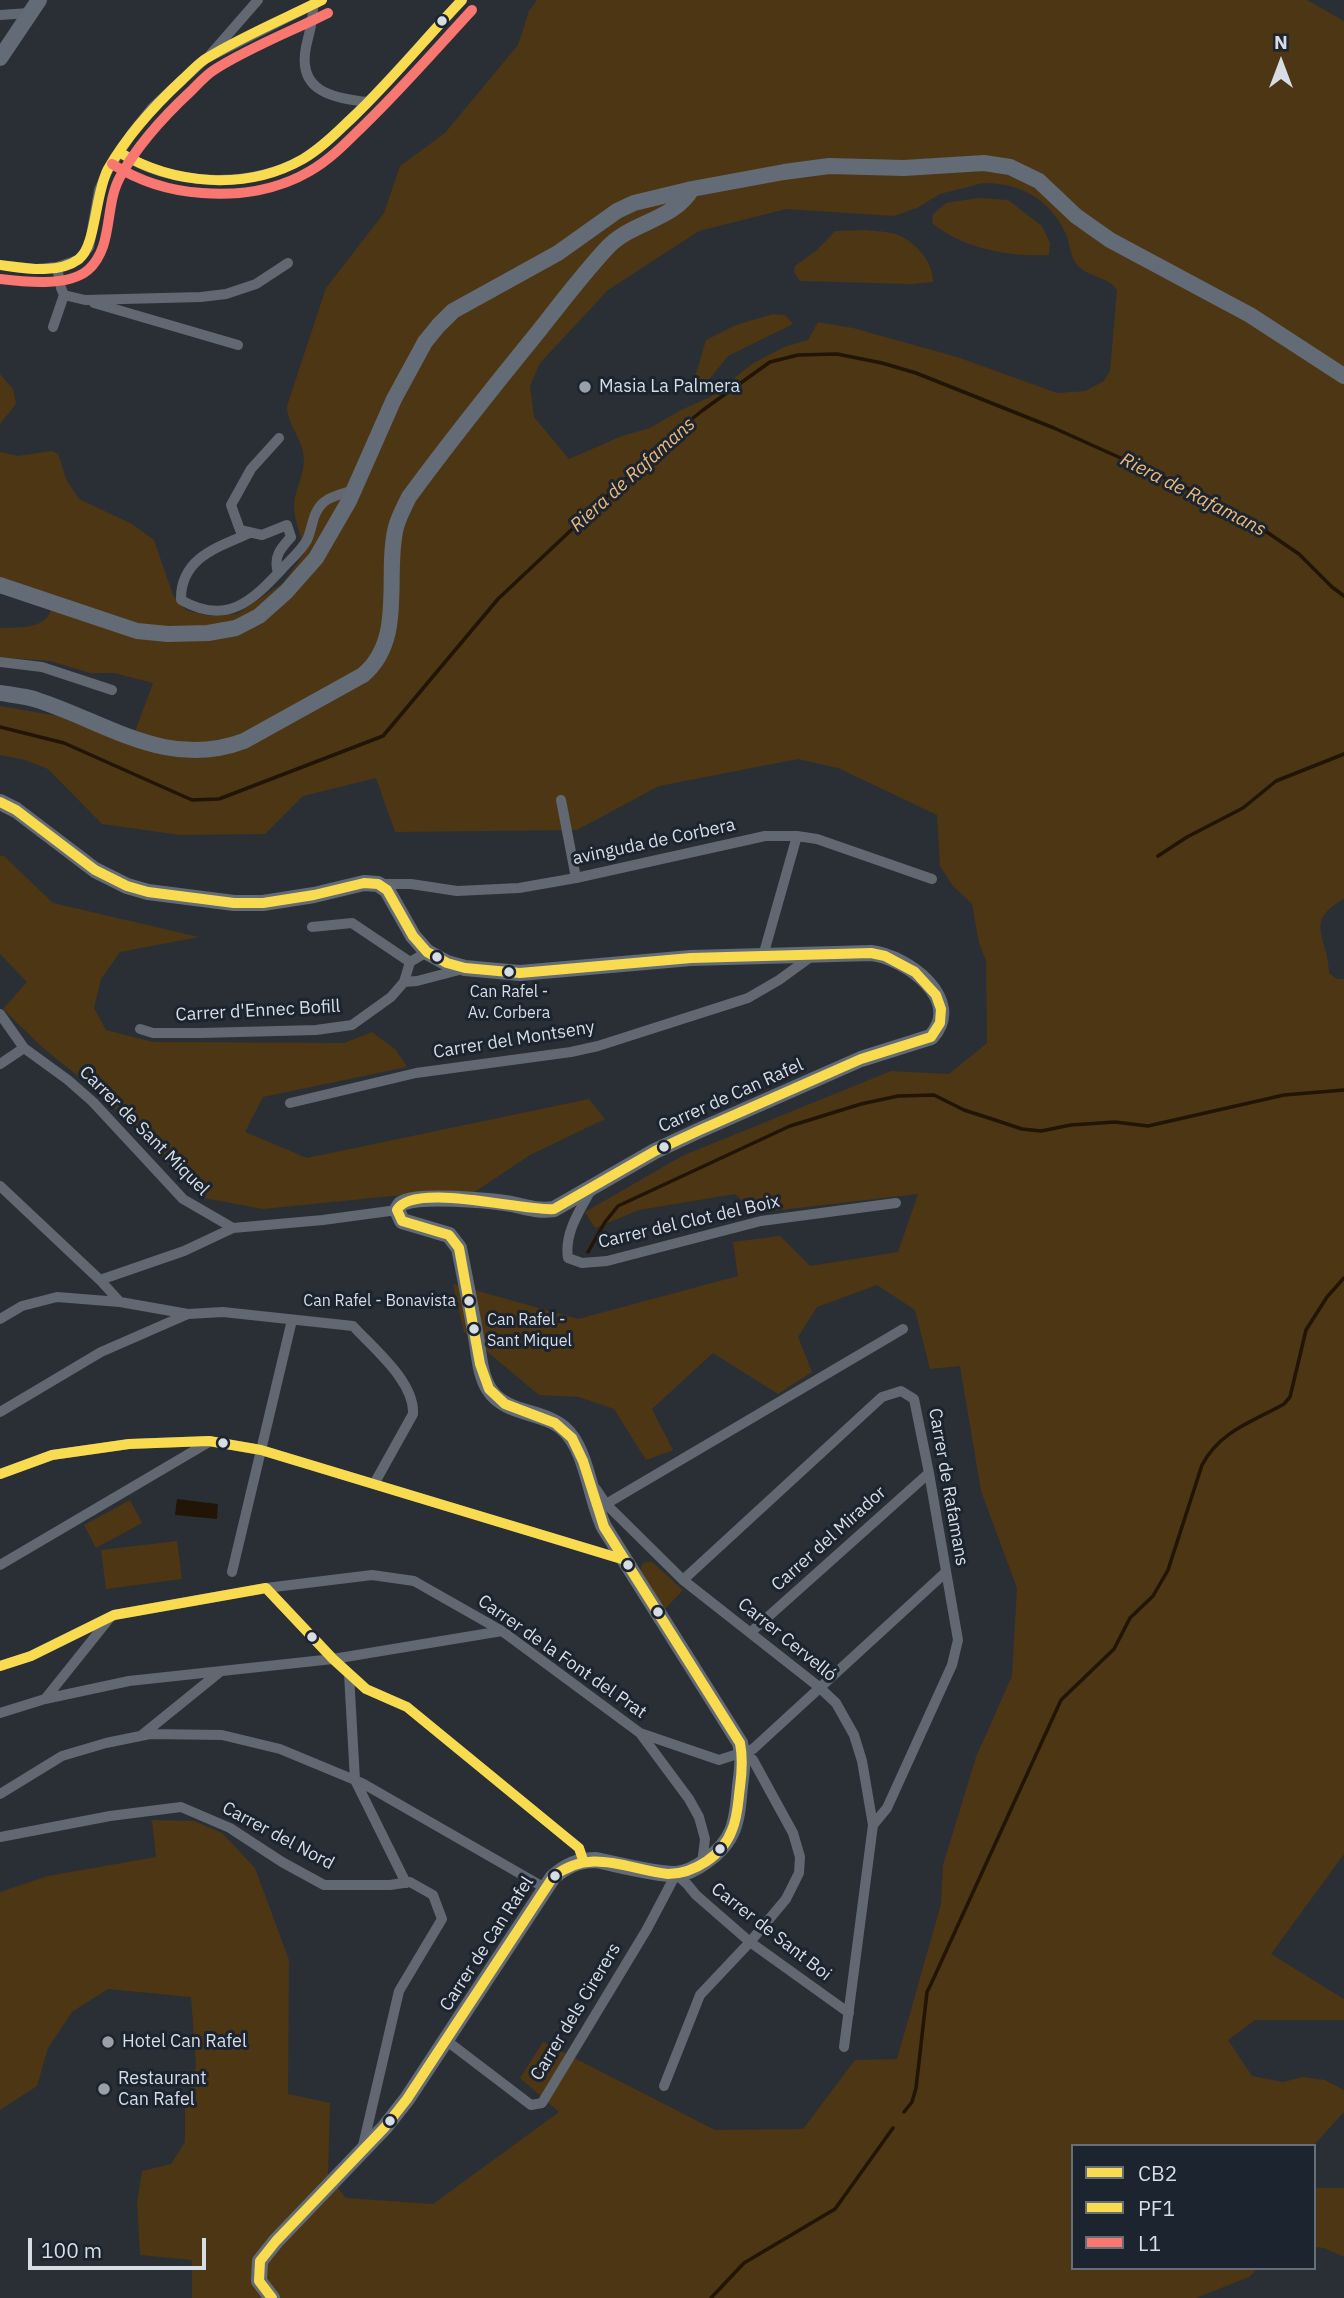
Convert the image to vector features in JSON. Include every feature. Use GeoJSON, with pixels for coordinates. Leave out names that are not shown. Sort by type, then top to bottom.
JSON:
{"type":"FeatureCollection","features":[{"type":"Feature","properties":{"kind":"street"},"geometry":{"type":"LineString","coordinates":[[0,265],[36,269],[57,267],[74,262],[89,247],[99,190],[119,152],[153,107],[205,60],[258,0]]}},
{"type":"Feature","properties":{"kind":"street"},"geometry":{"type":"LineString","coordinates":[[119,152],[141,164],[185,177],[221,181],[290,165],[325,143],[368,102],[462,0]]}},
{"type":"Feature","properties":{"kind":"street"},"geometry":{"type":"LineString","coordinates":[[205,60],[318,2]]}},
{"type":"Feature","properties":{"kind":"street"},"geometry":{"type":"LineString","coordinates":[[318,2],[305,50],[306,74],[314,86],[328,95],[368,102]]}},
{"type":"Feature","properties":{"kind":"street"},"geometry":{"type":"LineString","coordinates":[[0,15],[34,6]]}},
{"type":"Feature","properties":{"kind":"street"},"geometry":{"type":"LineString","coordinates":[[0,58],[34,6]]}},
{"type":"Feature","properties":{"kind":"street"},"geometry":{"type":"LineString","coordinates":[[0,585],[137,631],[167,634],[208,632],[236,628],[259,616],[303,575],[316,558],[354,490],[394,399],[420,352],[438,326],[453,311],[549,259],[617,211],[634,203],[692,188],[784,172],[829,166],[904,168],[984,163],[1010,167],[1039,181],[1076,216],[1110,240],[1250,315],[1344,376]]}},
{"type":"Feature","properties":{"kind":"street"},"geometry":{"type":"LineString","coordinates":[[0,693],[34,698],[128,737],[172,749],[203,751],[244,741],[363,675],[378,660],[386,643],[395,529],[409,497],[502,376],[607,248],[631,229],[681,205],[692,188]]}},
{"type":"Feature","properties":{"kind":"street"},"geometry":{"type":"LineString","coordinates":[[64,295],[91,300],[201,298],[226,294],[256,284],[288,263]]}},
{"type":"Feature","properties":{"kind":"street"},"geometry":{"type":"LineString","coordinates":[[52,327],[64,295],[57,267]]}},
{"type":"Feature","properties":{"kind":"street"},"geometry":{"type":"LineString","coordinates":[[91,300],[96,305],[238,345]]}},
{"type":"Feature","properties":{"kind":"street"},"geometry":{"type":"LineString","coordinates":[[278,573],[276,555],[290,537],[287,525],[262,535],[240,530],[231,505],[251,468],[279,438]]}},
{"type":"Feature","properties":{"kind":"street"},"geometry":{"type":"LineString","coordinates":[[250,533],[204,555],[192,565],[181,585],[181,600],[214,610],[232,609],[253,599],[307,540],[315,512],[326,500],[354,490]]}},
{"type":"Feature","properties":{"kind":"street"},"geometry":{"type":"LineString","coordinates":[[0,662],[42,667],[112,690]]}},
{"type":"Feature","properties":{"kind":"street"},"geometry":{"type":"LineString","coordinates":[[561,800],[576,878]]}},
{"type":"Feature","properties":{"kind":"street"},"geometry":{"type":"LineString","coordinates":[[0,802],[16,810],[95,870],[119,883],[148,892],[234,903],[263,903],[364,883],[378,884]]}},
{"type":"Feature","properties":{"kind":"street","name":"avinguda de Corbera"},"geometry":{"type":"LineString","coordinates":[[378,884],[411,884],[457,891],[487,891],[576,878],[765,836],[817,839],[932,879]]}},
{"type":"Feature","properties":{"kind":"street"},"geometry":{"type":"LineString","coordinates":[[763,956],[797,836]]}},
{"type":"Feature","properties":{"kind":"street","name":"Carrer de Can Rafel"},"geometry":{"type":"LineString","coordinates":[[378,884],[387,890],[413,936],[427,952],[447,963],[465,968],[520,972],[652,960],[887,954],[901,960],[933,989],[942,1017],[939,1028],[931,1037],[861,1059],[700,1130],[655,1151],[554,1209],[542,1211],[487,1201],[422,1200],[404,1202],[397,1210]]}},
{"type":"Feature","properties":{"kind":"street"},"geometry":{"type":"LineString","coordinates":[[312,927],[352,923],[410,962]]}},
{"type":"Feature","properties":{"kind":"street"},"geometry":{"type":"LineString","coordinates":[[427,952],[410,962],[404,982],[465,968]]}},
{"type":"Feature","properties":{"kind":"street","name":"Carrer del Montseny"},"geometry":{"type":"LineString","coordinates":[[290,1103],[416,1073],[598,1046],[748,998],[812,956]]}},
{"type":"Feature","properties":{"kind":"street","name":"Carrer d'Ennec Bofill"},"geometry":{"type":"LineString","coordinates":[[141,1029],[153,1033],[201,1033],[316,1030],[352,1025],[391,997],[404,982]]}},
{"type":"Feature","properties":{"kind":"street","name":"Carrer de Sant Miquel"},"geometry":{"type":"LineString","coordinates":[[0,1014],[24,1048],[93,1102],[183,1199],[233,1228]]}},
{"type":"Feature","properties":{"kind":"street"},"geometry":{"type":"LineString","coordinates":[[0,1064],[24,1048]]}},
{"type":"Feature","properties":{"kind":"street"},"geometry":{"type":"LineString","coordinates":[[0,1186],[120,1302]]}},
{"type":"Feature","properties":{"kind":"street","name":"Carrer del Clot del Boix"},"geometry":{"type":"LineString","coordinates":[[594,1186],[576,1218],[566,1245],[568,1258],[582,1263],[607,1261],[761,1221],[896,1203]]}},
{"type":"Feature","properties":{"kind":"street"},"geometry":{"type":"LineString","coordinates":[[100,1280],[184,1251],[233,1228],[397,1210],[398,1216],[407,1224],[438,1231],[455,1240],[459,1248],[482,1369],[489,1389],[502,1402],[562,1427],[575,1443],[595,1509],[733,1730],[743,1752],[753,1760],[793,1833],[800,1857],[799,1872],[786,1899],[700,1995],[664,2086]]}},
{"type":"Feature","properties":{"kind":"street"},"geometry":{"type":"LineString","coordinates":[[0,1319],[22,1306],[57,1297],[120,1302],[188,1314],[223,1311],[353,1326],[407,1387],[414,1403],[413,1414],[374,1484]]}},
{"type":"Feature","properties":{"kind":"street"},"geometry":{"type":"LineString","coordinates":[[0,1412],[101,1352],[188,1314]]}},
{"type":"Feature","properties":{"kind":"street"},"geometry":{"type":"LineString","coordinates":[[232,1572],[292,1320]]}},
{"type":"Feature","properties":{"kind":"street"},"geometry":{"type":"LineString","coordinates":[[606,1504],[902,1329]]}},
{"type":"Feature","properties":{"kind":"street","name":"Carrer de Rafamans"},"geometry":{"type":"LineString","coordinates":[[683,1580],[883,1397],[901,1391],[914,1399],[958,1640],[952,1665],[887,1808],[873,1825]]}},
{"type":"Feature","properties":{"kind":"street"},"geometry":{"type":"LineString","coordinates":[[0,1474],[52,1455],[129,1444],[209,1441],[261,1450],[625,1560]]}},
{"type":"Feature","properties":{"kind":"street"},"geometry":{"type":"LineString","coordinates":[[0,1565],[209,1441]]}},
{"type":"Feature","properties":{"kind":"street","name":"Carrer del Mirador"},"geometry":{"type":"LineString","coordinates":[[751,1632],[929,1473]]}},
{"type":"Feature","properties":{"kind":"street","name":"Carrer Cervelló"},"geometry":{"type":"LineString","coordinates":[[586,1475],[606,1504],[683,1580],[820,1687],[836,1703],[854,1735],[862,1761],[873,1825],[844,2047]]}},
{"type":"Feature","properties":{"kind":"street"},"geometry":{"type":"LineString","coordinates":[[640,1733],[719,1760],[753,1749],[946,1572]]}},
{"type":"Feature","properties":{"kind":"street","name":"Carrer de la Font del Prat"},"geometry":{"type":"LineString","coordinates":[[0,1666],[31,1656],[111,1617],[265,1588],[372,1575],[414,1581],[502,1631],[640,1733],[689,1799],[699,1817],[705,1839],[702,1864]]}},
{"type":"Feature","properties":{"kind":"street"},"geometry":{"type":"LineString","coordinates":[[265,1588],[332,1659],[366,1689],[407,1707],[579,1848],[583,1860],[676,1874],[702,1864],[727,1843],[732,1833],[736,1822],[743,1752]]}},
{"type":"Feature","properties":{"kind":"street"},"geometry":{"type":"LineString","coordinates":[[45,1699],[111,1617]]}},
{"type":"Feature","properties":{"kind":"street"},"geometry":{"type":"LineString","coordinates":[[0,1713],[45,1699],[129,1681],[332,1659],[502,1631]]}},
{"type":"Feature","properties":{"kind":"street"},"geometry":{"type":"LineString","coordinates":[[142,1735],[223,1670]]}},
{"type":"Feature","properties":{"kind":"street"},"geometry":{"type":"LineString","coordinates":[[349,1674],[355,1780],[406,1883],[410,1882],[433,1895],[442,1919],[399,1991],[361,2153]]}},
{"type":"Feature","properties":{"kind":"street"},"geometry":{"type":"LineString","coordinates":[[0,1794],[62,1756],[106,1743],[142,1735],[222,1735],[280,1749],[355,1780],[545,1888]]}},
{"type":"Feature","properties":{"kind":"street","name":"Carrer del Nord"},"geometry":{"type":"LineString","coordinates":[[0,1837],[110,1816],[181,1807],[230,1828],[282,1862],[324,1885],[406,1883]]}},
{"type":"Feature","properties":{"kind":"street","name":"Carrer de Can Rafel"},"geometry":{"type":"LineString","coordinates":[[272,2298],[259,2281],[260,2261],[361,2153],[407,2099],[545,1888],[561,1870],[583,1860]]}},
{"type":"Feature","properties":{"kind":"street","name":"Carrer de Sant Boi"},"geometry":{"type":"LineString","coordinates":[[676,1874],[750,1942],[849,2013]]}},
{"type":"Feature","properties":{"kind":"street","name":"Carrer dels Cirerers"},"geometry":{"type":"LineString","coordinates":[[447,2041],[531,2105],[542,2103],[647,1929],[676,1874]]}},
{"type":"Feature","properties":{"kind":"shaded area"},"geometry":{"type":"Polygon","coordinates":[[[537,0],[1307,0],[1344,21],[1344,899],[1324,915],[1321,931],[1329,973],[1337,979],[1344,979],[1344,1854],[1271,1954],[1344,1999],[1344,2020],[1255,2020],[1228,2040],[1252,2076],[1283,2082],[1303,2077],[1325,2080],[1344,2090],[1344,2112],[1315,2144],[1071,2144],[1071,2270],[1256,2270],[1249,2277],[1196,2298],[192,2298],[192,2260],[140,2255],[137,2203],[142,2171],[171,2164],[185,2142],[185,2103],[196,2066],[191,1997],[108,1989],[72,2012],[48,2048],[37,2086],[0,2110],[0,1892],[48,1876],[156,1857],[152,1820],[194,1821],[222,1833],[255,1868],[289,1960],[288,2094],[330,2103],[328,2176],[346,2198],[433,2204],[559,2112],[520,2078],[543,2042],[715,2130],[803,2129],[855,2060],[897,2059],[941,1904],[943,1865],[976,1757],[1012,1676],[1017,1588],[981,1491],[960,1366],[930,1369],[915,1310],[877,1285],[817,1307],[798,1337],[812,1372],[778,1394],[713,1353],[652,1409],[673,1450],[646,1460],[614,1409],[579,1397],[539,1395],[464,1332],[453,1284],[578,1319],[738,1276],[733,1242],[780,1236],[810,1266],[898,1252],[918,1194],[755,1213],[735,1194],[639,1210],[595,1228],[585,1212],[682,1156],[891,1071],[949,1074],[987,1043],[986,961],[979,943],[972,904],[952,885],[940,866],[937,815],[838,768],[798,759],[659,786],[577,830],[395,832],[376,778],[303,796],[265,834],[180,835],[102,824],[48,769],[25,760],[0,755],[0,706],[58,716],[130,745],[153,683],[114,673],[90,673],[50,661],[0,657],[0,628],[32,626],[45,619],[52,606],[0,589],[0,452],[18,456],[52,451],[58,454],[67,481],[79,499],[132,524],[154,540],[173,595],[186,610],[210,616],[237,614],[283,583],[304,554],[294,506],[304,459],[287,406],[326,288],[384,213],[400,166],[445,133],[518,45],[529,11],[537,0]],[[983,183],[940,194],[917,208],[894,216],[786,209],[699,231],[608,290],[540,363],[530,386],[534,417],[569,459],[622,436],[650,428],[710,397],[752,364],[784,347],[808,340],[818,322],[853,328],[957,357],[1057,393],[1085,391],[1104,381],[1110,371],[1117,290],[1109,282],[1077,265],[1066,234],[1043,202],[1010,186],[983,183]]]}},
{"type":"Feature","properties":{"kind":"shaded area"},"geometry":{"type":"Polygon","coordinates":[[[978,198],[1008,200],[1042,226],[1050,243],[1049,255],[1003,253],[973,245],[932,223],[933,214],[946,203],[978,198]]]}},
{"type":"Feature","properties":{"kind":"shaded area"},"geometry":{"type":"Polygon","coordinates":[[[835,231],[881,231],[905,238],[927,260],[933,282],[911,284],[800,281],[794,272],[795,266],[817,250],[835,231]]]}},
{"type":"Feature","properties":{"kind":"shaded area"},"geometry":{"type":"Polygon","coordinates":[[[773,314],[785,315],[793,324],[728,356],[698,389],[693,384],[706,340],[736,325],[773,314]]]}},
{"type":"Feature","properties":{"kind":"shaded area"},"geometry":{"type":"Polygon","coordinates":[[[0,374],[13,389],[16,404],[0,424],[0,374]]]}},
{"type":"Feature","properties":{"kind":"shaded area"},"geometry":{"type":"Polygon","coordinates":[[[0,856],[4,856],[53,903],[199,937],[120,952],[101,979],[94,1008],[106,1030],[153,1042],[344,1043],[372,1032],[396,1050],[407,1067],[263,1097],[245,1132],[307,1158],[589,1099],[605,1119],[530,1155],[473,1193],[402,1195],[263,1209],[199,1197],[124,1117],[43,1048],[3,1009],[27,982],[0,954],[0,856]]]}},
{"type":"Feature","properties":{"kind":"shaded area"},"geometry":{"type":"Polygon","coordinates":[[[177,1499],[218,1504],[217,1519],[175,1515],[177,1499]]]}},
{"type":"Feature","properties":{"kind":"shaded area"},"geometry":{"type":"Polygon","coordinates":[[[130,1500],[142,1523],[96,1548],[84,1525],[130,1500]]]}},
{"type":"Feature","properties":{"kind":"shaded area"},"geometry":{"type":"Polygon","coordinates":[[[177,1541],[182,1579],[106,1589],[101,1550],[177,1541]]]}},
{"type":"Feature","properties":{"kind":"shaded area"},"geometry":{"type":"Polygon","coordinates":[[[651,1561],[683,1590],[664,1610],[640,1571],[643,1563],[651,1561]]]}},
{"type":"Feature","properties":{"kind":"shaded area"},"geometry":{"type":"Polygon","coordinates":[[[1316,2187],[1344,2188],[1344,2257],[1316,2247],[1316,2187]]]}},
{"type":"Feature","properties":{"kind":"waterway","name":"Riera de Rafamans"},"geometry":{"type":"LineString","coordinates":[[0,727],[64,743],[192,800],[219,799],[383,736],[498,599],[672,435],[770,362],[798,355],[837,354],[882,363],[916,373],[1054,428],[1185,487],[1255,524],[1299,554],[1344,596]]}},
{"type":"Feature","properties":{"kind":"waterway"},"geometry":{"type":"LineString","coordinates":[[1158,856],[1187,837],[1243,808],[1276,781],[1344,754]]}},
{"type":"Feature","properties":{"kind":"waterway"},"geometry":{"type":"LineString","coordinates":[[588,1252],[605,1222],[618,1206],[790,1126],[861,1104],[898,1096],[934,1095],[964,1110],[1022,1129],[1041,1131],[1071,1125],[1115,1122],[1148,1126],[1284,1095],[1344,1090]]}},
{"type":"Feature","properties":{"kind":"waterway"},"geometry":{"type":"LineString","coordinates":[[904,2112],[912,2102],[916,2088],[927,1992],[1061,1700],[1114,1649],[1130,1618],[1153,1596],[1168,1570],[1202,1465],[1209,1453],[1227,1436],[1284,1404],[1290,1397],[1306,1330],[1327,1297],[1344,1278]]}},
{"type":"Feature","properties":{"kind":"waterway"},"geometry":{"type":"LineString","coordinates":[[711,2298],[744,2263],[835,2209],[893,2128]]}},
{"type":"Feature","properties":{"kind":"transit line","name":"PF1"},"geometry":{"type":"LineString","coordinates":[[0,265],[51,269],[79,259],[89,243],[100,191],[108,169],[124,144],[152,110],[204,60],[322,0]]}},
{"type":"Feature","properties":{"kind":"transit line","name":"PF1"},"geometry":{"type":"LineString","coordinates":[[119,152],[163,172],[210,180],[234,180],[281,169],[310,155],[335,134],[462,0]]}},
{"type":"Feature","properties":{"kind":"transit line","name":"L1"},"geometry":{"type":"LineString","coordinates":[[112,164],[155,184],[202,193],[230,194],[258,190],[298,178],[324,162],[348,141],[403,86],[472,10]]}},
{"type":"Feature","properties":{"kind":"transit line","name":"L1"},"geometry":{"type":"LineString","coordinates":[[0,279],[58,281],[88,270],[102,250],[115,188],[120,177],[143,142],[161,121],[214,70],[328,13]]}},
{"type":"Feature","properties":{"kind":"transit line","name":"CB2"},"geometry":{"type":"LineString","coordinates":[[0,802],[16,810],[95,870],[127,886],[148,892],[234,903],[263,903],[364,883],[378,884],[387,890],[413,936],[427,952],[447,963],[465,968],[520,973],[691,958],[871,953],[885,956],[915,972],[936,995],[941,1009],[940,1023],[931,1037],[861,1059],[700,1130],[655,1151],[554,1209],[424,1198],[407,1202],[397,1210],[402,1221],[449,1235],[459,1248],[480,1364],[489,1389],[505,1404],[555,1423],[572,1438],[583,1461],[604,1527],[740,1743],[741,1781],[736,1819],[728,1839],[715,1855],[697,1867],[668,1874],[609,1862],[595,1862],[581,1863],[553,1877],[407,2099],[385,2127],[260,2261],[259,2281],[272,2298]]}},
{"type":"Feature","properties":{"kind":"transit line","name":"CB2"},"geometry":{"type":"LineString","coordinates":[[0,1474],[52,1455],[129,1444],[209,1441],[261,1450],[625,1560]]}},
{"type":"Feature","properties":{"kind":"transit line","name":"CB2"},"geometry":{"type":"LineString","coordinates":[[0,1666],[31,1656],[114,1615],[266,1588],[333,1659],[366,1689],[407,1707],[579,1848],[583,1860]]}},
{"type":"Feature","properties":{"kind":"place","name":"Masia La Palmera"},"geometry":{"type":"Point","coordinates":[585,387]}},
{"type":"Feature","properties":{"kind":"place","name":"Can Rafel - Av. Corbera"},"geometry":{"type":"Point","coordinates":[509,972]}},
{"type":"Feature","properties":{"kind":"place","name":"Can Rafel - Bonavista"},"geometry":{"type":"Point","coordinates":[469,1301]}},
{"type":"Feature","properties":{"kind":"place","name":"Can Rafel - Sant Miquel"},"geometry":{"type":"Point","coordinates":[474,1329]}},
{"type":"Feature","properties":{"kind":"place","name":"Hotel Can Rafel"},"geometry":{"type":"Point","coordinates":[108,2042]}},
{"type":"Feature","properties":{"kind":"place","name":"Restaurant Can Rafel"},"geometry":{"type":"Point","coordinates":[104,2089]}}]}
